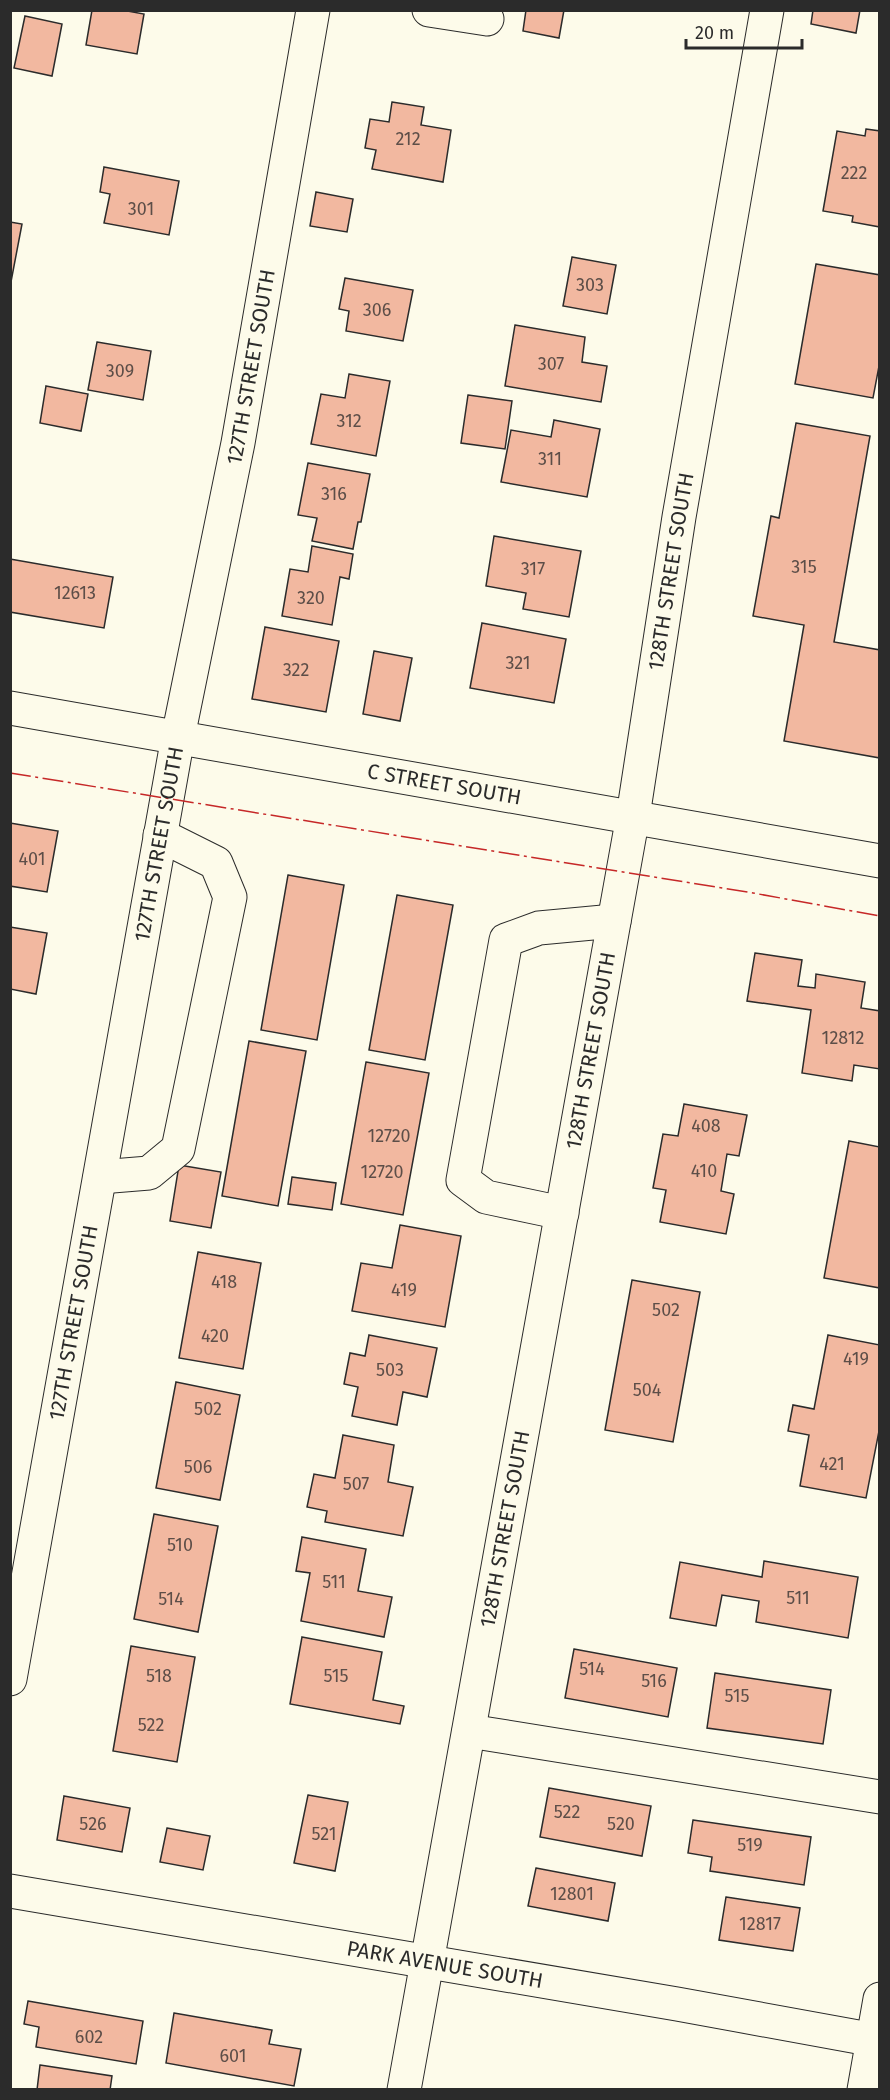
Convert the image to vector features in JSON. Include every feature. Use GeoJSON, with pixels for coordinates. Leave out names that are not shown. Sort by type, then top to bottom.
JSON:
{"type":"FeatureCollection","features":[{"type":"Feature","properties":{"kind":"street","name":"127TH STREET SOUTH"},"geometry":{"type":"LineString","coordinates":[[10,1679],[178,737],[238,444],[313,10]]}},
{"type":"Feature","properties":{"kind":"street"},"geometry":{"type":"LineString","coordinates":[[429,10],[487,20]]}},
{"type":"Feature","properties":{"kind":"street","name":"128TH STREET SOUTH"},"geometry":{"type":"LineString","coordinates":[[404,2090],[633,816],[681,505],[767,10]]}},
{"type":"Feature","properties":{"kind":"street","name":"C STREET SOUTH"},"geometry":{"type":"LineString","coordinates":[[10,708],[879,861]]}},
{"type":"Feature","properties":{"kind":"street"},"geometry":{"type":"LineString","coordinates":[[100,1177],[148,1173],[178,1149],[230,897],[216,863],[160,835]]}},
{"type":"Feature","properties":{"kind":"street"},"geometry":{"type":"LineString","coordinates":[[562,1213],[486,1197],[463,1180],[506,940],[539,928],[614,921]]}},
{"type":"Feature","properties":{"kind":"street"},"geometry":{"type":"LineString","coordinates":[[469,1731],[879,1797]]}},
{"type":"Feature","properties":{"kind":"street","name":"PARK AVENUE SOUTH"},"geometry":{"type":"LineString","coordinates":[[10,1891],[219,1925],[876,2040]]}},
{"type":"Feature","properties":{"kind":"street"},"geometry":{"type":"LineString","coordinates":[[864,2090],[876,2040],[879,1999]]}},
{"type":"Feature","properties":{"kind":"building"},"geometry":{"type":"Polygon","coordinates":[[[92,10],[122,10],[144,14],[137,54],[86,45],[92,10]]]}},
{"type":"Feature","properties":{"kind":"building"},"geometry":{"type":"Polygon","coordinates":[[[526,10],[564,10],[559,38],[523,31],[526,10]]]}},
{"type":"Feature","properties":{"kind":"building"},"geometry":{"type":"Polygon","coordinates":[[[813,10],[860,10],[856,33],[811,24],[813,10]]]}},
{"type":"Feature","properties":{"kind":"building"},"geometry":{"type":"Polygon","coordinates":[[[25,16],[62,24],[52,76],[14,68],[25,16]]]}},
{"type":"Feature","properties":{"kind":"building"},"geometry":{"type":"Polygon","coordinates":[[[392,102],[424,107],[421,125],[451,130],[443,182],[372,169],[376,150],[365,148],[370,119],[389,122],[392,102]]]}},
{"type":"Feature","properties":{"kind":"building"},"geometry":{"type":"Polygon","coordinates":[[[866,129],[880,131],[880,227],[852,222],[853,216],[823,211],[837,131],[865,136],[866,129]]]}},
{"type":"Feature","properties":{"kind":"building"},"geometry":{"type":"Polygon","coordinates":[[[104,167],[179,181],[169,235],[104,223],[110,194],[100,192],[104,167]]]}},
{"type":"Feature","properties":{"kind":"building"},"geometry":{"type":"Polygon","coordinates":[[[316,192],[353,199],[347,232],[310,226],[316,192]]]}},
{"type":"Feature","properties":{"kind":"building"},"geometry":{"type":"Polygon","coordinates":[[[10,222],[22,224],[10,287],[10,222]]]}},
{"type":"Feature","properties":{"kind":"building"},"geometry":{"type":"Polygon","coordinates":[[[572,257],[616,265],[607,314],[563,306],[572,257]]]}},
{"type":"Feature","properties":{"kind":"building"},"geometry":{"type":"Polygon","coordinates":[[[816,264],[880,275],[880,361],[873,398],[795,384],[816,264]]]}},
{"type":"Feature","properties":{"kind":"building"},"geometry":{"type":"Polygon","coordinates":[[[345,278],[413,290],[403,341],[346,331],[349,311],[339,309],[345,278]]]}},
{"type":"Feature","properties":{"kind":"building"},"geometry":{"type":"Polygon","coordinates":[[[515,325],[585,337],[582,362],[607,366],[601,402],[505,386],[515,325]]]}},
{"type":"Feature","properties":{"kind":"building"},"geometry":{"type":"Polygon","coordinates":[[[97,342],[151,351],[143,400],[88,390],[97,342]]]}},
{"type":"Feature","properties":{"kind":"building"},"geometry":{"type":"Polygon","coordinates":[[[349,374],[390,381],[376,456],[311,444],[321,394],[345,398],[349,374]]]}},
{"type":"Feature","properties":{"kind":"building"},"geometry":{"type":"Polygon","coordinates":[[[46,386],[88,394],[81,431],[40,423],[46,386]]]}},
{"type":"Feature","properties":{"kind":"building"},"geometry":{"type":"Polygon","coordinates":[[[468,395],[512,401],[505,449],[461,443],[468,395]]]}},
{"type":"Feature","properties":{"kind":"building"},"geometry":{"type":"Polygon","coordinates":[[[554,420],[600,429],[587,497],[501,482],[511,430],[551,437],[554,420]]]}},
{"type":"Feature","properties":{"kind":"building"},"geometry":{"type":"Polygon","coordinates":[[[796,423],[870,436],[834,642],[880,650],[880,758],[784,741],[804,625],[753,616],[771,516],[779,518],[796,423]]]}},
{"type":"Feature","properties":{"kind":"building"},"geometry":{"type":"Polygon","coordinates":[[[308,463],[370,474],[361,522],[358,522],[353,549],[312,541],[317,518],[298,515],[308,463]]]}},
{"type":"Feature","properties":{"kind":"building"},"geometry":{"type":"Polygon","coordinates":[[[494,536],[581,551],[569,617],[523,609],[526,593],[486,586],[494,536]]]}},
{"type":"Feature","properties":{"kind":"building"},"geometry":{"type":"Polygon","coordinates":[[[312,546],[353,554],[349,579],[340,577],[332,625],[282,616],[290,569],[308,572],[312,546]]]}},
{"type":"Feature","properties":{"kind":"building"},"geometry":{"type":"Polygon","coordinates":[[[10,559],[113,577],[104,628],[10,612],[10,559]]]}},
{"type":"Feature","properties":{"kind":"building"},"geometry":{"type":"Polygon","coordinates":[[[482,623],[566,639],[554,703],[470,688],[482,623]]]}},
{"type":"Feature","properties":{"kind":"building"},"geometry":{"type":"Polygon","coordinates":[[[265,627],[339,641],[326,712],[252,699],[265,627]]]}},
{"type":"Feature","properties":{"kind":"building"},"geometry":{"type":"Polygon","coordinates":[[[374,651],[412,658],[400,721],[363,714],[374,651]]]}},
{"type":"Feature","properties":{"kind":"building"},"geometry":{"type":"Polygon","coordinates":[[[10,823],[58,831],[47,892],[10,886],[10,823]]]}},
{"type":"Feature","properties":{"kind":"building"},"geometry":{"type":"Polygon","coordinates":[[[288,875],[344,885],[317,1040],[261,1030],[288,875]]]}},
{"type":"Feature","properties":{"kind":"building"},"geometry":{"type":"Polygon","coordinates":[[[397,895],[453,905],[425,1060],[369,1050],[397,895]]]}},
{"type":"Feature","properties":{"kind":"building"},"geometry":{"type":"Polygon","coordinates":[[[10,927],[47,933],[36,994],[10,989],[10,927]]]}},
{"type":"Feature","properties":{"kind":"building"},"geometry":{"type":"Polygon","coordinates":[[[755,953],[802,960],[798,986],[815,988],[816,974],[865,982],[861,1008],[880,1011],[880,1069],[854,1065],[852,1081],[802,1073],[811,1010],[747,1001],[755,953]]]}},
{"type":"Feature","properties":{"kind":"building"},"geometry":{"type":"Polygon","coordinates":[[[249,1041],[306,1051],[278,1206],[222,1196],[249,1041]]]}},
{"type":"Feature","properties":{"kind":"building"},"geometry":{"type":"Polygon","coordinates":[[[366,1062],[429,1073],[403,1215],[341,1204],[366,1062]]]}},
{"type":"Feature","properties":{"kind":"building"},"geometry":{"type":"Polygon","coordinates":[[[684,1104],[747,1115],[739,1156],[727,1154],[721,1191],[734,1194],[726,1234],[660,1222],[666,1190],[653,1188],[663,1134],[678,1136],[684,1104]]]}},
{"type":"Feature","properties":{"kind":"building"},"geometry":{"type":"Polygon","coordinates":[[[849,1141],[880,1147],[880,1288],[824,1278],[849,1141]]]}},
{"type":"Feature","properties":{"kind":"building"},"geometry":{"type":"Polygon","coordinates":[[[179,1165],[221,1172],[211,1228],[170,1221],[179,1165]]]}},
{"type":"Feature","properties":{"kind":"building"},"geometry":{"type":"Polygon","coordinates":[[[292,1177],[336,1183],[332,1210],[288,1204],[292,1177]]]}},
{"type":"Feature","properties":{"kind":"building"},"geometry":{"type":"Polygon","coordinates":[[[400,1225],[461,1236],[445,1327],[352,1311],[361,1263],[392,1268],[400,1225]]]}},
{"type":"Feature","properties":{"kind":"building"},"geometry":{"type":"Polygon","coordinates":[[[198,1252],[261,1263],[243,1369],[179,1358],[198,1252]]]}},
{"type":"Feature","properties":{"kind":"building"},"geometry":{"type":"Polygon","coordinates":[[[632,1280],[700,1292],[673,1442],[605,1430],[632,1280]]]}},
{"type":"Feature","properties":{"kind":"building"},"geometry":{"type":"Polygon","coordinates":[[[369,1335],[437,1348],[427,1397],[403,1392],[397,1425],[352,1416],[358,1387],[344,1384],[350,1353],[365,1356],[369,1335]]]}},
{"type":"Feature","properties":{"kind":"building"},"geometry":{"type":"Polygon","coordinates":[[[828,1335],[880,1345],[880,1426],[866,1498],[800,1486],[809,1435],[788,1431],[793,1405],[814,1409],[828,1335]]]}},
{"type":"Feature","properties":{"kind":"building"},"geometry":{"type":"Polygon","coordinates":[[[176,1382],[240,1395],[220,1500],[156,1488],[176,1382]]]}},
{"type":"Feature","properties":{"kind":"building"},"geometry":{"type":"Polygon","coordinates":[[[343,1435],[394,1445],[388,1482],[413,1487],[403,1536],[325,1522],[327,1511],[307,1507],[314,1474],[335,1478],[343,1435]]]}},
{"type":"Feature","properties":{"kind":"building"},"geometry":{"type":"Polygon","coordinates":[[[154,1514],[218,1526],[198,1632],[134,1619],[154,1514]]]}},
{"type":"Feature","properties":{"kind":"building"},"geometry":{"type":"Polygon","coordinates":[[[302,1537],[366,1549],[358,1591],[392,1597],[384,1637],[301,1621],[310,1573],[296,1571],[302,1537]]]}},
{"type":"Feature","properties":{"kind":"building"},"geometry":{"type":"Polygon","coordinates":[[[764,1561],[858,1577],[848,1638],[756,1622],[759,1601],[722,1595],[716,1626],[670,1618],[680,1562],[762,1577],[764,1561]]]}},
{"type":"Feature","properties":{"kind":"building"},"geometry":{"type":"Polygon","coordinates":[[[302,1637],[382,1652],[373,1700],[404,1706],[400,1724],[290,1704],[302,1637]]]}},
{"type":"Feature","properties":{"kind":"building"},"geometry":{"type":"Polygon","coordinates":[[[131,1646],[195,1657],[177,1762],[113,1751],[131,1646]]]}},
{"type":"Feature","properties":{"kind":"building"},"geometry":{"type":"Polygon","coordinates":[[[574,1649],[677,1668],[668,1717],[565,1698],[574,1649]]]}},
{"type":"Feature","properties":{"kind":"building"},"geometry":{"type":"Polygon","coordinates":[[[715,1673],[831,1690],[823,1744],[707,1728],[715,1673]]]}},
{"type":"Feature","properties":{"kind":"building"},"geometry":{"type":"Polygon","coordinates":[[[549,1788],[651,1806],[642,1856],[540,1837],[549,1788]]]}},
{"type":"Feature","properties":{"kind":"building"},"geometry":{"type":"Polygon","coordinates":[[[308,1795],[348,1802],[335,1871],[294,1863],[308,1795]]]}},
{"type":"Feature","properties":{"kind":"building"},"geometry":{"type":"Polygon","coordinates":[[[64,1796],[130,1808],[122,1852],[57,1840],[64,1796]]]}},
{"type":"Feature","properties":{"kind":"building"},"geometry":{"type":"Polygon","coordinates":[[[693,1820],[811,1837],[804,1885],[710,1871],[712,1857],[688,1853],[693,1820]]]}},
{"type":"Feature","properties":{"kind":"building"},"geometry":{"type":"Polygon","coordinates":[[[167,1828],[210,1836],[203,1870],[160,1862],[167,1828]]]}},
{"type":"Feature","properties":{"kind":"building"},"geometry":{"type":"Polygon","coordinates":[[[536,1868],[615,1883],[608,1921],[528,1906],[536,1868]]]}},
{"type":"Feature","properties":{"kind":"building"},"geometry":{"type":"Polygon","coordinates":[[[726,1897],[800,1908],[793,1951],[719,1940],[726,1897]]]}},
{"type":"Feature","properties":{"kind":"building"},"geometry":{"type":"Polygon","coordinates":[[[28,2001],[143,2021],[136,2064],[36,2047],[39,2027],[24,2024],[28,2001]]]}},
{"type":"Feature","properties":{"kind":"building"},"geometry":{"type":"Polygon","coordinates":[[[174,2013],[272,2030],[269,2044],[301,2049],[294,2086],[166,2063],[174,2013]]]}},
{"type":"Feature","properties":{"kind":"building"},"geometry":{"type":"Polygon","coordinates":[[[40,2065],[112,2076],[110,2090],[37,2090],[40,2065]]]}},
{"type":"Feature","properties":{"kind":"power"},"geometry":{"type":"LineString","coordinates":[[10,773],[753,893],[880,916]]}}]}
